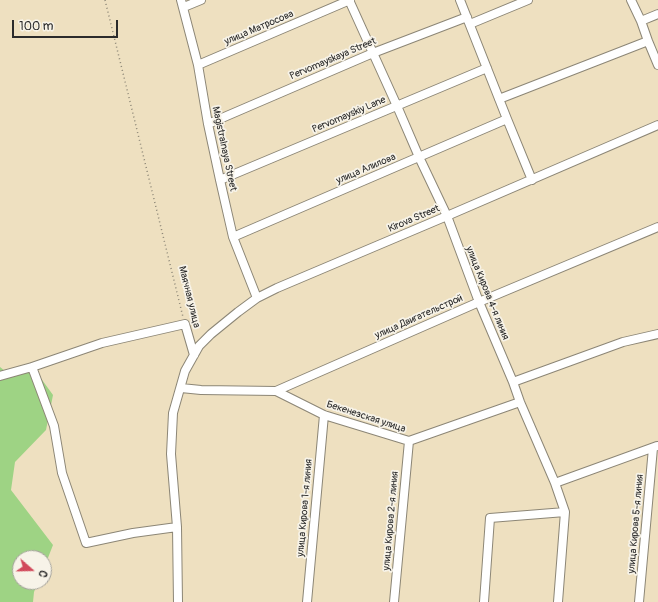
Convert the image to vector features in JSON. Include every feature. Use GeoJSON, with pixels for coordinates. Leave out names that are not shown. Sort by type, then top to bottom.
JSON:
{"type":"FeatureCollection","features":[{"type":"Feature","properties":{"kind":"street"},"geometry":{"type":"LineString","coordinates":[[182,4],[201,0]]}},
{"type":"Feature","properties":{"kind":"street","name":"улица Кирова 4-я линия"},"geometry":{"type":"LineString","coordinates":[[349,0],[447,216],[479,302],[555,482],[565,512],[558,602]]}},
{"type":"Feature","properties":{"kind":"street","name":"улица Матросова"},"geometry":{"type":"LineString","coordinates":[[198,65],[349,0]]}},
{"type":"Feature","properties":{"kind":"street"},"geometry":{"type":"LineString","coordinates":[[460,0],[532,180]]}},
{"type":"Feature","properties":{"kind":"street","name":"Pervomayskaya Street"},"geometry":{"type":"LineString","coordinates":[[208,124],[373,52],[528,0]]}},
{"type":"Feature","properties":{"kind":"street"},"geometry":{"type":"LineString","coordinates":[[631,0],[658,65]]}},
{"type":"Feature","properties":{"kind":"street","name":"Magistralnaya Street"},"geometry":{"type":"LineString","coordinates":[[182,4],[198,65],[208,124],[233,237],[257,298]]}},
{"type":"Feature","properties":{"kind":"street"},"geometry":{"type":"LineString","coordinates":[[641,21],[658,14]]}},
{"type":"Feature","properties":{"kind":"street"},"geometry":{"type":"LineString","coordinates":[[499,99],[648,40]]}},
{"type":"Feature","properties":{"kind":"street","name":"Pervomayskiy Lane"},"geometry":{"type":"LineString","coordinates":[[220,180],[487,68]]}},
{"type":"Feature","properties":{"kind":"street","name":"улица Алилова"},"geometry":{"type":"LineString","coordinates":[[233,237],[507,119]]}},
{"type":"Feature","properties":{"kind":"street","name":"Kirova Street"},"geometry":{"type":"LineString","coordinates":[[194,355],[199,346],[211,334],[257,298],[277,288],[658,125]]}},
{"type":"Feature","properties":{"kind":"street","name":"улица Двигательстрой"},"geometry":{"type":"LineString","coordinates":[[181,388],[201,390],[276,391],[479,302],[658,227]]}},
{"type":"Feature","properties":{"kind":"street","name":"Маячная улица"},"geometry":{"type":"LineString","coordinates":[[185,324],[194,355]]}},
{"type":"Feature","properties":{"kind":"street"},"geometry":{"type":"LineString","coordinates":[[0,376],[32,367],[102,343],[185,324]]}},
{"type":"Feature","properties":{"kind":"street"},"geometry":{"type":"LineString","coordinates":[[513,382],[623,342],[658,334]]}},
{"type":"Feature","properties":{"kind":"street"},"geometry":{"type":"LineString","coordinates":[[178,602],[177,527],[171,454],[173,413],[185,371],[194,355]]}},
{"type":"Feature","properties":{"kind":"street"},"geometry":{"type":"LineString","coordinates":[[32,367],[54,426],[62,473],[86,543],[133,533],[177,527]]}},
{"type":"Feature","properties":{"kind":"street","name":"Бекенезская улица"},"geometry":{"type":"LineString","coordinates":[[276,391],[324,415],[409,441],[520,402]]}},
{"type":"Feature","properties":{"kind":"street","name":"улица Кирова 1-я линия"},"geometry":{"type":"LineString","coordinates":[[307,602],[324,415]]}},
{"type":"Feature","properties":{"kind":"street","name":"улица Кирова 2-я линия"},"geometry":{"type":"LineString","coordinates":[[394,602],[409,441]]}},
{"type":"Feature","properties":{"kind":"street"},"geometry":{"type":"LineString","coordinates":[[555,482],[656,447]]}},
{"type":"Feature","properties":{"kind":"street","name":"улица Кирова 5-я линия"},"geometry":{"type":"LineString","coordinates":[[639,602],[656,447]]}},
{"type":"Feature","properties":{"kind":"street"},"geometry":{"type":"LineString","coordinates":[[484,602],[490,518],[565,512]]}},
{"type":"Feature","properties":{"kind":"path","name":"Маячная улица"},"geometry":{"type":"LineString","coordinates":[[105,0],[185,324]]}},
{"type":"Feature","properties":{"kind":"green space"},"geometry":{"type":"Polygon","coordinates":[[[32,366],[53,395],[46,430],[15,462],[11,490],[53,545],[51,550],[12,550],[12,590],[35,590],[33,602],[0,602],[0,367],[10,375],[32,366]]]}}]}
